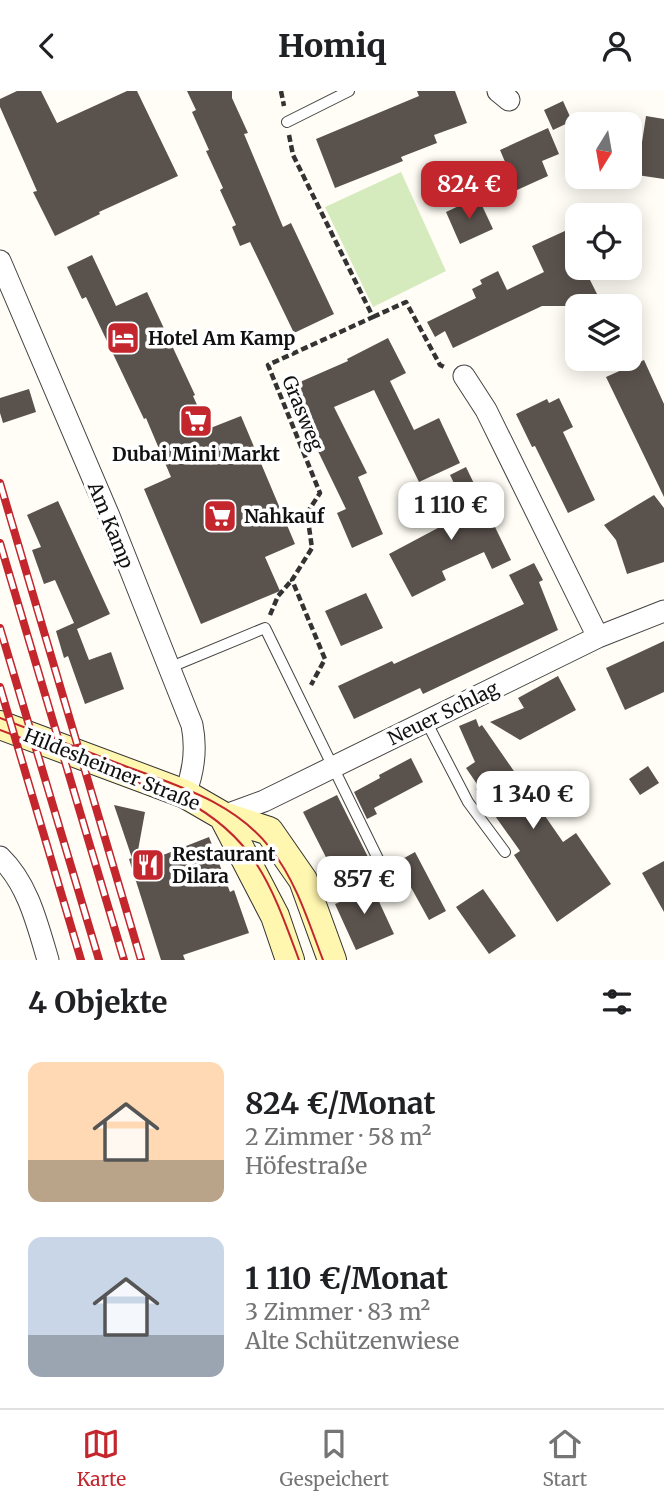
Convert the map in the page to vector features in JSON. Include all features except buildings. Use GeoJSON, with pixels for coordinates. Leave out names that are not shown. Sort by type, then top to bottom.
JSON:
{"type":"FeatureCollection","features":[{"type":"Feature","properties":{"kind":"street","name":"Am Kamp"},"geometry":{"type":"LineString","coordinates":[[0,261],[192,725],[196,747],[185,794]]}},
{"type":"Feature","properties":{"kind":"street"},"geometry":{"type":"LineString","coordinates":[[464,376],[486,410],[598,637]]}},
{"type":"Feature","properties":{"kind":"street","name":"Neuer Schlag"},"geometry":{"type":"LineString","coordinates":[[223,816],[264,801],[332,769],[598,637],[664,611]]}},
{"type":"Feature","properties":{"kind":"street","name":"Hildesheimer Straße"},"geometry":{"type":"LineString","coordinates":[[0,725],[185,794],[223,816],[269,831],[303,880],[332,960]]}},
{"type":"Feature","properties":{"kind":"street","name":"Hildesheimer Straße"},"geometry":{"type":"LineString","coordinates":[[223,816],[275,916],[290,960]]}},
{"type":"Feature","properties":{"kind":"street"},"geometry":{"type":"LineString","coordinates":[[0,857],[12,869],[31,904],[48,960]]}},
{"type":"Feature","properties":{"kind":"lane"},"geometry":{"type":"LineString","coordinates":[[287,122],[349,91]]}},
{"type":"Feature","properties":{"kind":"lane"},"geometry":{"type":"LineString","coordinates":[[170,667],[264,628],[381,865],[312,902]]}},
{"type":"Feature","properties":{"kind":"lane"},"geometry":{"type":"LineString","coordinates":[[426,721],[468,802],[505,852]]}},
{"type":"Feature","properties":{"kind":"path"},"geometry":{"type":"LineString","coordinates":[[281,91],[293,155],[373,317],[406,302],[440,365],[464,376]]}},
{"type":"Feature","properties":{"kind":"path","name":"Grasweg"},"geometry":{"type":"LineString","coordinates":[[292,580],[312,548],[307,513],[320,493],[268,365],[373,317]]}},
{"type":"Feature","properties":{"kind":"path"},"geometry":{"type":"LineString","coordinates":[[264,628],[278,596],[292,580],[325,659],[310,686]]}},
{"type":"Feature","properties":{"kind":"green space"},"geometry":{"type":"Polygon","coordinates":[[[401,172],[446,271],[373,307],[325,207],[401,172]]]}},
{"type":"Feature","properties":{"kind":"tram line"},"geometry":{"type":"LineString","coordinates":[[0,718],[185,789],[223,807],[240,819],[271,849],[288,875],[323,960]]}},
{"type":"Feature","properties":{"kind":"tram line"},"geometry":{"type":"LineString","coordinates":[[0,730],[184,800],[209,815],[229,831],[258,867],[270,887],[299,960]]}},
{"type":"Feature","properties":{"kind":"railway"},"geometry":{"type":"LineString","coordinates":[[0,483],[141,960]]}},
{"type":"Feature","properties":{"kind":"railway"},"geometry":{"type":"LineString","coordinates":[[0,543],[124,960]]}},
{"type":"Feature","properties":{"kind":"railway"},"geometry":{"type":"LineString","coordinates":[[0,628],[99,960]]}},
{"type":"Feature","properties":{"kind":"railway"},"geometry":{"type":"LineString","coordinates":[[0,687],[81,960]]}},
{"type":"Feature","properties":{"kind":"place","name":"Hotel Am Kamp"},"geometry":{"type":"Point","coordinates":[123,338]}},
{"type":"Feature","properties":{"kind":"place","name":"Dubai Mini Markt"},"geometry":{"type":"Point","coordinates":[196,421]}},
{"type":"Feature","properties":{"kind":"place","name":"Nahkauf"},"geometry":{"type":"Point","coordinates":[220,516]}},
{"type":"Feature","properties":{"kind":"place","name":"Restaurant Dilara"},"geometry":{"type":"Point","coordinates":[148,865]}}]}
